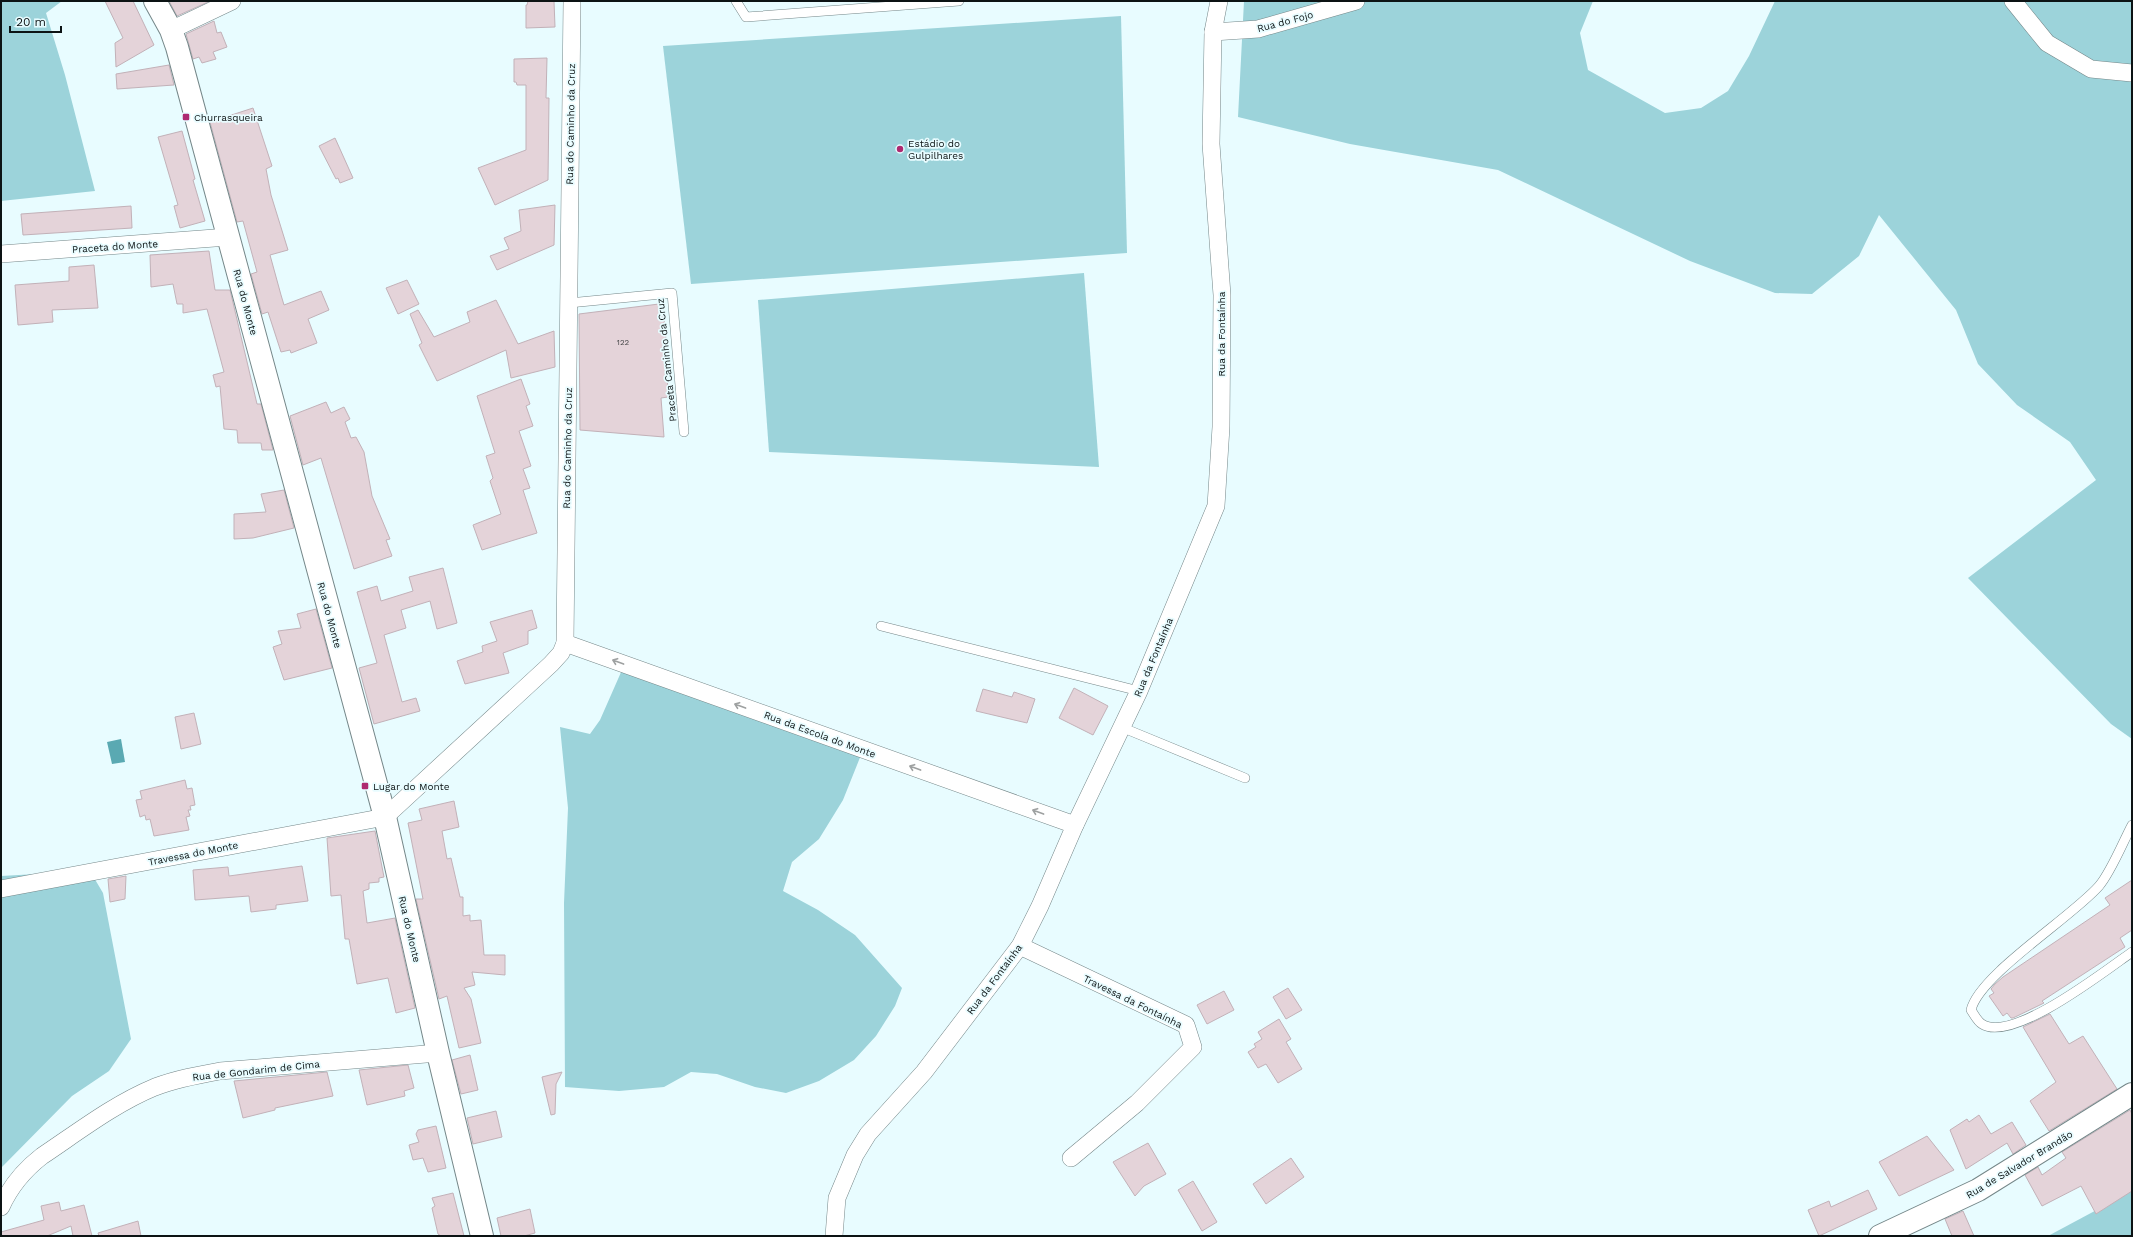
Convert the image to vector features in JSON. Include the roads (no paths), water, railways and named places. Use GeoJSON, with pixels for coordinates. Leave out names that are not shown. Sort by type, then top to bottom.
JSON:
{"type":"FeatureCollection","features":[{"type":"Feature","properties":{"kind":"street","name":"Rua do Monte"},"geometry":{"type":"LineString","coordinates":[[155,1],[171,30],[385,817],[438,1053],[482,1236]]}},
{"type":"Feature","properties":{"kind":"street"},"geometry":{"type":"LineString","coordinates":[[171,30],[232,1]]}},
{"type":"Feature","properties":{"kind":"street","name":"Rua do Caminho da Cruz"},"geometry":{"type":"LineString","coordinates":[[385,817],[557,658],[564,643],[572,1]]}},
{"type":"Feature","properties":{"kind":"street","name":"Rua da Fontaínha"},"geometry":{"type":"LineString","coordinates":[[834,1236],[837,1198],[855,1155],[868,1134],[924,1072],[1020,946],[1040,906],[1074,825],[1139,692],[1216,506],[1221,427],[1222,295],[1211,144],[1213,32],[1219,1]]}},
{"type":"Feature","properties":{"kind":"street","name":"Rua do Fojo"},"geometry":{"type":"LineString","coordinates":[[1213,32],[1258,29],[1356,1]]}},
{"type":"Feature","properties":{"kind":"street"},"geometry":{"type":"LineString","coordinates":[[2013,1],[2048,43],[2054,47],[2091,69],[2132,73]]}},
{"type":"Feature","properties":{"kind":"street","name":"Praceta do Monte"},"geometry":{"type":"LineString","coordinates":[[1,254],[228,237]]}},
{"type":"Feature","properties":{"kind":"street","name":"Rua da Escola do Monte"},"geometry":{"type":"LineString","coordinates":[[564,643],[1074,825]]}},
{"type":"Feature","properties":{"kind":"street","name":"Travessa do Monte"},"geometry":{"type":"LineString","coordinates":[[1,889],[385,817]]}},
{"type":"Feature","properties":{"kind":"street","name":"Travessa da Fontaínha"},"geometry":{"type":"LineString","coordinates":[[1020,946],[1186,1025],[1193,1047],[1137,1103],[1071,1158]]}},
{"type":"Feature","properties":{"kind":"street","name":"Rua de Gondarim de Cima"},"geometry":{"type":"LineString","coordinates":[[1,1207],[7,1194],[29,1166],[126,1101],[155,1087],[189,1076],[220,1071],[438,1053]]}},
{"type":"Feature","properties":{"kind":"street","name":"Rua de Salvador Brandão"},"geometry":{"type":"LineString","coordinates":[[1880,1236],[1978,1190],[2132,1094]]}},
{"type":"Feature","properties":{"kind":"lane"},"geometry":{"type":"LineString","coordinates":[[736,1],[746,17],[959,1]]}},
{"type":"Feature","properties":{"kind":"lane","name":"Praceta Caminho da Cruz"},"geometry":{"type":"LineString","coordinates":[[569,303],[672,293],[684,432]]}},
{"type":"Feature","properties":{"kind":"lane"},"geometry":{"type":"LineString","coordinates":[[881,626],[1139,692]]}},
{"type":"Feature","properties":{"kind":"lane"},"geometry":{"type":"LineString","coordinates":[[1121,727],[1245,778]]}},
{"type":"Feature","properties":{"kind":"lane"},"geometry":{"type":"LineString","coordinates":[[2132,825],[2099,886],[2011,961],[1977,995],[1971,1010],[1982,1024],[1995,1028],[2020,1021],[2055,1006],[2132,952]]}},
{"type":"Feature","properties":{"kind":"place","name":"Churrasqueira"},"geometry":{"type":"Point","coordinates":[186,117]}},
{"type":"Feature","properties":{"kind":"place","name":"Estádio do Gulpilhares"},"geometry":{"type":"Point","coordinates":[900,149]}},
{"type":"Feature","properties":{"kind":"place","name":"Lugar do Monte"},"geometry":{"type":"Point","coordinates":[365,786]}}]}
